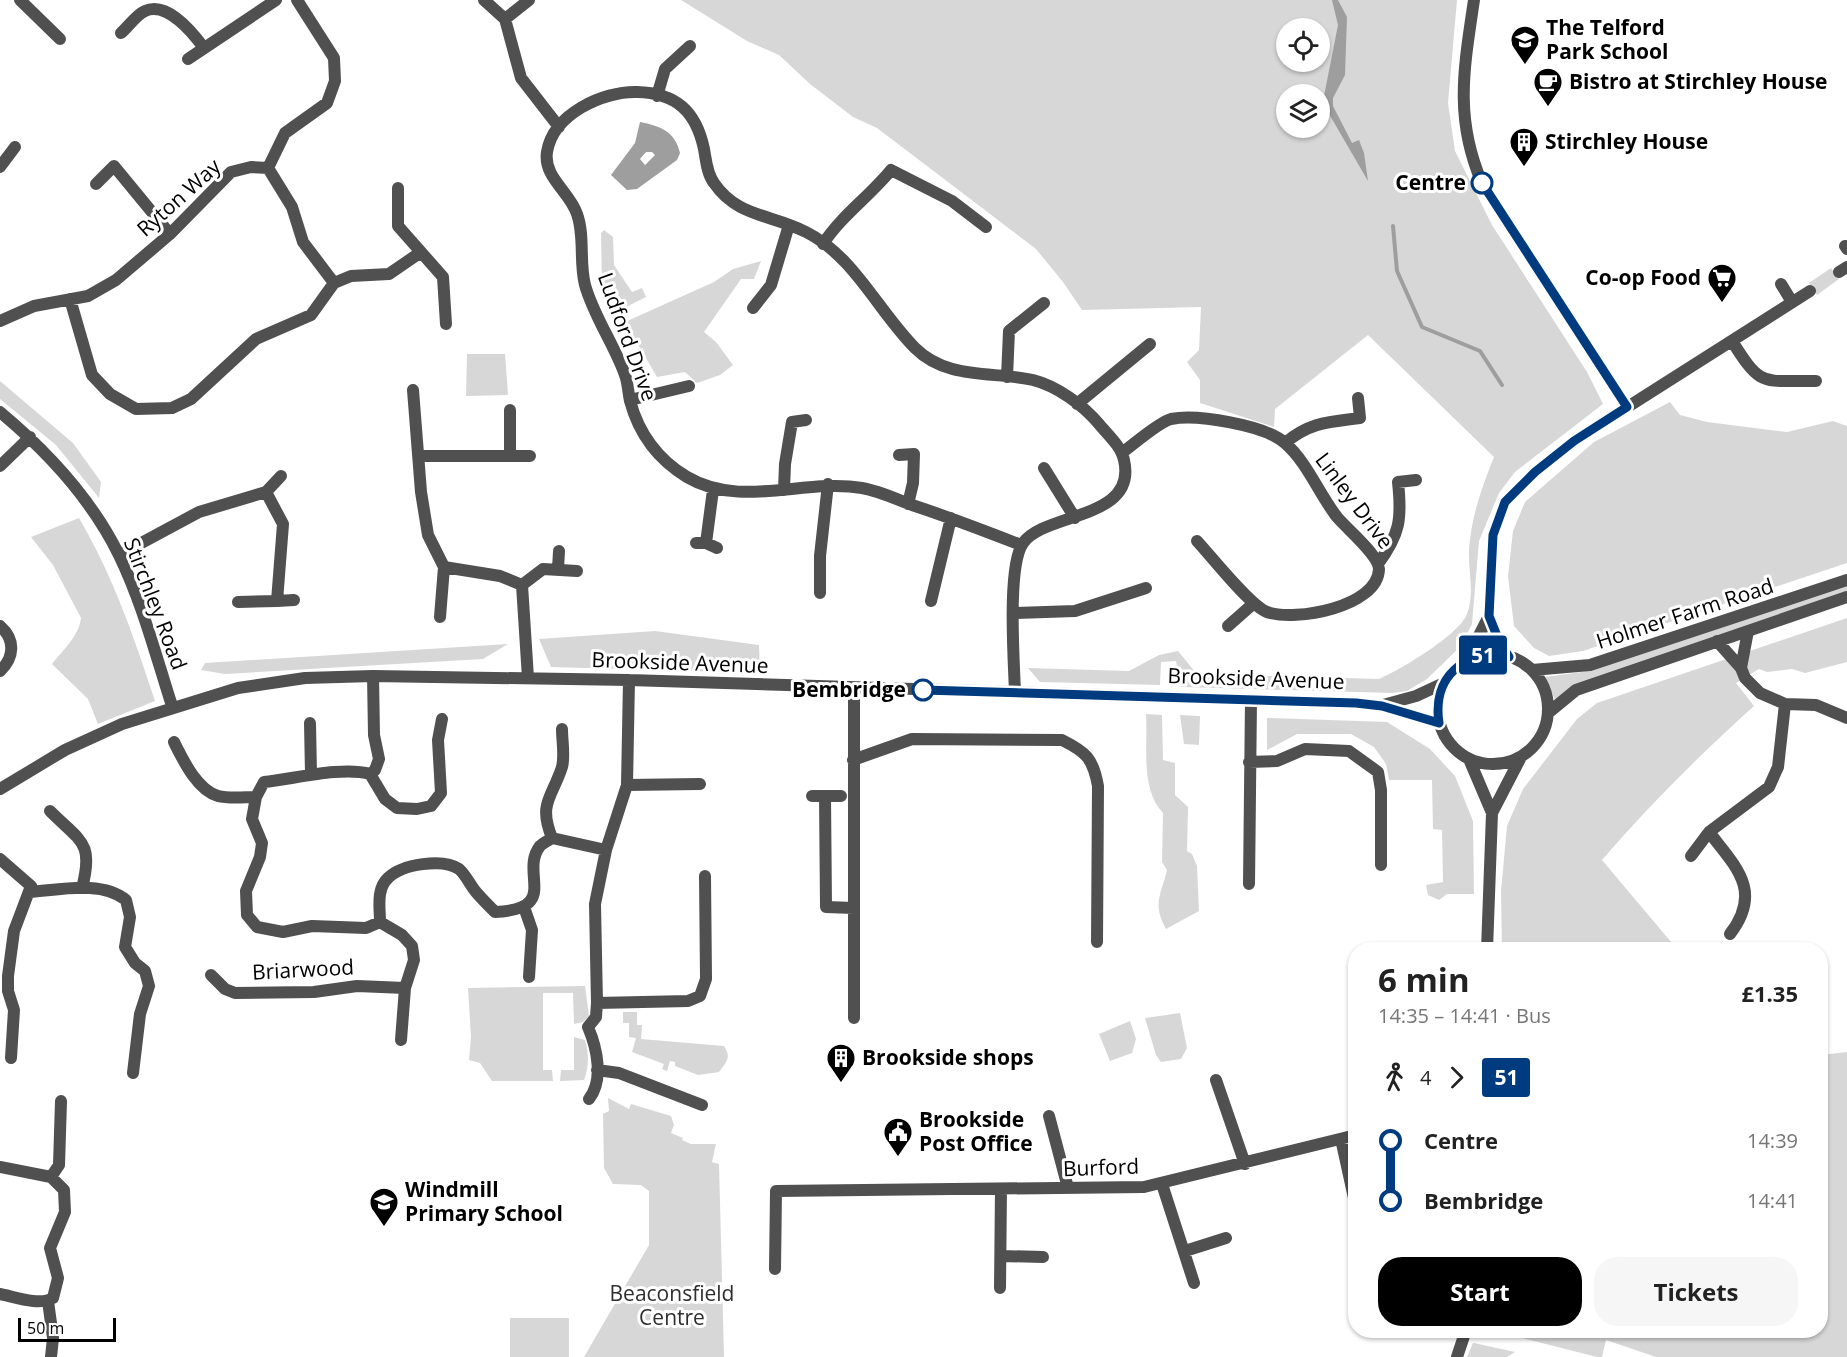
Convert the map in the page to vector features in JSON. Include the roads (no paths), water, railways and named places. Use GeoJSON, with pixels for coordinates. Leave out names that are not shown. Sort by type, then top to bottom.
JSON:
{"type":"FeatureCollection","features":[{"type":"Feature","properties":{"kind":"street"},"geometry":{"type":"LineString","coordinates":[[20,0],[60,39]]}},
{"type":"Feature","properties":{"kind":"street"},"geometry":{"type":"LineString","coordinates":[[188,59],[276,0]]}},
{"type":"Feature","properties":{"kind":"street"},"geometry":{"type":"LineString","coordinates":[[297,0],[334,58],[335,81],[327,103],[285,133],[268,168],[292,207],[303,242],[334,283]]}},
{"type":"Feature","properties":{"kind":"street"},"geometry":{"type":"LineString","coordinates":[[484,0],[505,19],[521,78],[559,127]]}},
{"type":"Feature","properties":{"kind":"street"},"geometry":{"type":"LineString","coordinates":[[505,19],[529,0]]}},
{"type":"Feature","properties":{"kind":"street"},"geometry":{"type":"LineString","coordinates":[[1474,0],[1462,103],[1470,155],[1482,183],[1627,407]]}},
{"type":"Feature","properties":{"kind":"street"},"geometry":{"type":"LineString","coordinates":[[121,33],[144,11],[156,8],[164,10],[194,35],[204,48]]}},
{"type":"Feature","properties":{"kind":"street"},"geometry":{"type":"LineString","coordinates":[[657,96],[665,69],[690,46]]}},
{"type":"Feature","properties":{"kind":"street","name":"Ludford Drive"},"geometry":{"type":"LineString","coordinates":[[1021,545],[866,489],[828,484],[748,492],[713,490],[688,478],[661,458],[641,430],[630,400],[626,377],[590,301],[584,280],[577,213],[554,179],[546,159],[549,145],[559,127],[590,103],[619,92],[643,92],[677,101],[694,118],[702,138],[710,179],[734,206],[808,233],[823,244],[848,264],[918,351],[933,362],[951,370],[1035,381],[1064,394],[1093,417],[1123,452]]}},
{"type":"Feature","properties":{"kind":"street"},"geometry":{"type":"LineString","coordinates":[[0,167],[15,147]]}},
{"type":"Feature","properties":{"kind":"street"},"geometry":{"type":"LineString","coordinates":[[96,184],[114,166],[170,234]]}},
{"type":"Feature","properties":{"kind":"street","name":"Ryton Way"},"geometry":{"type":"LineString","coordinates":[[1,317],[34,306],[88,296],[116,280],[170,234],[231,172],[251,167],[268,168]]}},
{"type":"Feature","properties":{"kind":"street"},"geometry":{"type":"LineString","coordinates":[[823,244],[834,227],[881,183],[891,170],[952,201],[986,226]]}},
{"type":"Feature","properties":{"kind":"street"},"geometry":{"type":"LineString","coordinates":[[398,188],[398,226],[443,278],[446,324]]}},
{"type":"Feature","properties":{"kind":"street"},"geometry":{"type":"LineString","coordinates":[[753,308],[771,285],[789,225]]}},
{"type":"Feature","properties":{"kind":"street"},"geometry":{"type":"LineString","coordinates":[[70,299],[92,375],[110,394],[136,409],[172,408],[191,399],[256,339],[311,315],[334,283],[351,276],[388,274],[421,252]]}},
{"type":"Feature","properties":{"kind":"street"},"geometry":{"type":"LineString","coordinates":[[1781,284],[1792,302]]}},
{"type":"Feature","properties":{"kind":"street"},"geometry":{"type":"LineString","coordinates":[[1466,661],[1489,616],[1493,535],[1505,502],[1535,472],[1574,441],[1810,291]]}},
{"type":"Feature","properties":{"kind":"street"},"geometry":{"type":"LineString","coordinates":[[1007,377],[1009,331],[1044,303]]}},
{"type":"Feature","properties":{"kind":"street"},"geometry":{"type":"LineString","coordinates":[[1732,341],[1750,371],[1764,380],[1816,381]]}},
{"type":"Feature","properties":{"kind":"street"},"geometry":{"type":"LineString","coordinates":[[1077,404],[1150,344]]}},
{"type":"Feature","properties":{"kind":"street"},"geometry":{"type":"LineString","coordinates":[[630,400],[689,386]]}},
{"type":"Feature","properties":{"kind":"street"},"geometry":{"type":"LineString","coordinates":[[413,390],[428,535],[444,567],[440,617]]}},
{"type":"Feature","properties":{"kind":"street"},"geometry":{"type":"LineString","coordinates":[[1014,693],[1014,572],[1021,545],[1034,533],[1075,518],[1108,502],[1121,486],[1126,468],[1123,452],[1170,419],[1206,420],[1243,425],[1274,435],[1285,442],[1301,429],[1316,424],[1360,418],[1358,398]]}},
{"type":"Feature","properties":{"kind":"street"},"geometry":{"type":"LineString","coordinates":[[510,410],[510,456]]}},
{"type":"Feature","properties":{"kind":"street","name":"Stirchley Road"},"geometry":{"type":"LineString","coordinates":[[0,412],[30,437],[78,488],[119,555],[172,706]]}},
{"type":"Feature","properties":{"kind":"street"},"geometry":{"type":"LineString","coordinates":[[784,490],[788,418],[806,420]]}},
{"type":"Feature","properties":{"kind":"street"},"geometry":{"type":"LineString","coordinates":[[0,466],[30,437]]}},
{"type":"Feature","properties":{"kind":"street"},"geometry":{"type":"LineString","coordinates":[[908,504],[913,483],[913,441]]}},
{"type":"Feature","properties":{"kind":"street","name":"Linley Drive"},"geometry":{"type":"LineString","coordinates":[[1197,541],[1254,603],[1266,612],[1292,615],[1324,612],[1357,599],[1374,582],[1379,572],[1376,557],[1353,537],[1285,442]]}},
{"type":"Feature","properties":{"kind":"street"},"geometry":{"type":"LineString","coordinates":[[899,455],[914,454]]}},
{"type":"Feature","properties":{"kind":"street"},"geometry":{"type":"LineString","coordinates":[[419,456],[530,456]]}},
{"type":"Feature","properties":{"kind":"street"},"geometry":{"type":"LineString","coordinates":[[1044,468],[1075,518]]}},
{"type":"Feature","properties":{"kind":"street"},"geometry":{"type":"LineString","coordinates":[[119,555],[199,512],[266,492],[281,476]]}},
{"type":"Feature","properties":{"kind":"street"},"geometry":{"type":"LineString","coordinates":[[1378,564],[1392,546],[1398,531],[1401,506],[1398,482],[1416,480]]}},
{"type":"Feature","properties":{"kind":"street"},"geometry":{"type":"LineString","coordinates":[[820,593],[820,556],[828,484]]}},
{"type":"Feature","properties":{"kind":"street"},"geometry":{"type":"LineString","coordinates":[[706,544],[713,490]]}},
{"type":"Feature","properties":{"kind":"street"},"geometry":{"type":"LineString","coordinates":[[266,492],[283,524],[277,601]]}},
{"type":"Feature","properties":{"kind":"street"},"geometry":{"type":"LineString","coordinates":[[931,601],[951,518]]}},
{"type":"Feature","properties":{"kind":"street"},"geometry":{"type":"LineString","coordinates":[[558,569],[559,550]]}},
{"type":"Feature","properties":{"kind":"street"},"geometry":{"type":"LineString","coordinates":[[444,567],[500,576],[522,585]]}},
{"type":"Feature","properties":{"kind":"street"},"geometry":{"type":"LineString","coordinates":[[522,585],[543,568],[577,571]]}},
{"type":"Feature","properties":{"kind":"street","name":"Holmer Farm Road"},"geometry":{"type":"LineString","coordinates":[[1532,670],[1590,666],[1847,580]]}},
{"type":"Feature","properties":{"kind":"street"},"geometry":{"type":"LineString","coordinates":[[522,585],[528,678]]}},
{"type":"Feature","properties":{"kind":"street"},"geometry":{"type":"LineString","coordinates":[[1014,613],[1075,612],[1146,588]]}},
{"type":"Feature","properties":{"kind":"street","name":"Holmer Farm Road"},"geometry":{"type":"LineString","coordinates":[[1548,713],[1576,690],[1847,597]]}},
{"type":"Feature","properties":{"kind":"street"},"geometry":{"type":"LineString","coordinates":[[238,602],[294,600]]}},
{"type":"Feature","properties":{"kind":"street"},"geometry":{"type":"LineString","coordinates":[[1228,626],[1254,603]]}},
{"type":"Feature","properties":{"kind":"street"},"geometry":{"type":"LineString","coordinates":[[1489,616],[1499,641],[1509,657]]}},
{"type":"Feature","properties":{"kind":"street"},"geometry":{"type":"LineString","coordinates":[[0,626],[9,640],[13,654],[8,664],[0,671]]}},
{"type":"Feature","properties":{"kind":"street"},"geometry":{"type":"LineString","coordinates":[[1741,668],[1749,631]]}},
{"type":"Feature","properties":{"kind":"street"},"geometry":{"type":"LineString","coordinates":[[1717,641],[1741,668],[1745,678],[1760,693],[1785,704],[1816,705],[1847,718]]}},
{"type":"Feature","properties":{"kind":"street"},"geometry":{"type":"LineString","coordinates":[[1492,813],[1521,757],[1539,738],[1548,713],[1544,690],[1532,670],[1509,657],[1494,654],[1466,661],[1456,668],[1444,683],[1438,699],[1439,723],[1450,744],[1469,759],[1486,764],[1504,764],[1521,757]]}},
{"type":"Feature","properties":{"kind":"street"},"geometry":{"type":"LineString","coordinates":[[370,774],[375,770],[380,759],[374,735],[373,676]]}},
{"type":"Feature","properties":{"kind":"street","name":"Brookside Avenue"},"geometry":{"type":"LineString","coordinates":[[0,789],[65,750],[122,724],[172,706],[238,688],[305,678],[373,676],[528,678],[1014,693],[1167,695],[1382,706],[1439,723]]}},
{"type":"Feature","properties":{"kind":"street"},"geometry":{"type":"LineString","coordinates":[[589,1099],[597,1084],[597,1070],[588,1027],[596,1017],[597,1003],[595,904],[606,850],[627,784],[629,680]]}},
{"type":"Feature","properties":{"kind":"street","name":"Brookside Avenue"},"geometry":{"type":"LineString","coordinates":[[1382,706],[1416,696],[1444,683]]}},
{"type":"Feature","properties":{"kind":"street"},"geometry":{"type":"LineString","coordinates":[[854,688],[854,1018]]}},
{"type":"Feature","properties":{"kind":"street"},"geometry":{"type":"LineString","coordinates":[[1249,884],[1251,700]]}},
{"type":"Feature","properties":{"kind":"street"},"geometry":{"type":"LineString","coordinates":[[1691,856],[1709,832],[1769,787],[1778,767],[1785,704]]}},
{"type":"Feature","properties":{"kind":"street"},"geometry":{"type":"LineString","coordinates":[[174,742],[185,763],[204,787],[218,796],[256,797],[264,782],[311,774],[360,771],[370,774],[385,799],[397,808],[417,809],[431,806],[441,793],[438,740],[442,719]]}},
{"type":"Feature","properties":{"kind":"street"},"geometry":{"type":"LineString","coordinates":[[310,723],[311,774]]}},
{"type":"Feature","properties":{"kind":"street"},"geometry":{"type":"LineString","coordinates":[[552,838],[544,814],[546,800],[562,765],[562,729]]}},
{"type":"Feature","properties":{"kind":"street"},"geometry":{"type":"LineString","coordinates":[[853,760],[912,739],[1062,740],[1084,751],[1095,768],[1098,786],[1097,942]]}},
{"type":"Feature","properties":{"kind":"street"},"geometry":{"type":"LineString","coordinates":[[1249,762],[1277,761],[1305,749],[1349,751],[1378,772],[1381,865]]}},
{"type":"Feature","properties":{"kind":"street"},"geometry":{"type":"LineString","coordinates":[[1469,759],[1492,813],[1488,942]]}},
{"type":"Feature","properties":{"kind":"street"},"geometry":{"type":"LineString","coordinates":[[627,784],[700,784]]}},
{"type":"Feature","properties":{"kind":"street"},"geometry":{"type":"LineString","coordinates":[[841,796],[818,796],[826,907],[854,908]]}},
{"type":"Feature","properties":{"kind":"street","name":"Briarwood"},"geometry":{"type":"LineString","coordinates":[[256,797],[252,819],[262,843],[261,857],[246,891],[247,915],[257,927],[283,932],[312,926],[366,928],[380,922]]}},
{"type":"Feature","properties":{"kind":"street"},"geometry":{"type":"LineString","coordinates":[[50,812],[85,846],[88,858],[81,888]]}},
{"type":"Feature","properties":{"kind":"street"},"geometry":{"type":"LineString","coordinates":[[1709,832],[1743,876],[1745,903],[1742,920],[1730,934]]}},
{"type":"Feature","properties":{"kind":"street"},"geometry":{"type":"LineString","coordinates":[[401,1040],[405,988],[414,960],[412,946],[402,936],[380,922],[380,894],[387,878],[404,869],[432,864],[449,864],[461,870],[475,891],[495,912],[514,911],[528,904],[535,890],[534,866],[540,847],[552,838],[606,850]]}},
{"type":"Feature","properties":{"kind":"street"},"geometry":{"type":"LineString","coordinates":[[0,859],[31,886],[14,931],[8,976],[8,992],[14,1010],[11,1058]]}},
{"type":"Feature","properties":{"kind":"street"},"geometry":{"type":"LineString","coordinates":[[597,1003],[688,1001],[700,996],[706,979],[705,876]]}},
{"type":"Feature","properties":{"kind":"street"},"geometry":{"type":"LineString","coordinates":[[30,892],[81,888],[112,891],[126,900],[129,907],[125,946],[135,963],[145,971],[149,986],[140,1014],[133,1072]]}},
{"type":"Feature","properties":{"kind":"street"},"geometry":{"type":"LineString","coordinates":[[524,907],[532,930],[529,977]]}},
{"type":"Feature","properties":{"kind":"street"},"geometry":{"type":"LineString","coordinates":[[0,930],[14,931]]}},
{"type":"Feature","properties":{"kind":"street","name":"Briarwood"},"geometry":{"type":"LineString","coordinates":[[210,975],[225,989],[235,993],[314,992],[357,986],[405,988]]}},
{"type":"Feature","properties":{"kind":"street"},"geometry":{"type":"LineString","coordinates":[[597,1070],[619,1072],[702,1105]]}},
{"type":"Feature","properties":{"kind":"street"},"geometry":{"type":"LineString","coordinates":[[1216,1080],[1245,1164]]}},
{"type":"Feature","properties":{"kind":"street"},"geometry":{"type":"LineString","coordinates":[[51,1177],[59,1165],[61,1101]]}},
{"type":"Feature","properties":{"kind":"street"},"geometry":{"type":"LineString","coordinates":[[1049,1116],[1068,1188]]}},
{"type":"Feature","properties":{"kind":"street","name":"Burford"},"geometry":{"type":"LineString","coordinates":[[775,1269],[776,1191],[1131,1188],[1162,1184],[1348,1137]]}},
{"type":"Feature","properties":{"kind":"street"},"geometry":{"type":"LineString","coordinates":[[1341,1139],[1348,1170]]}},
{"type":"Feature","properties":{"kind":"street"},"geometry":{"type":"LineString","coordinates":[[0,1167],[51,1177],[64,1190],[65,1212],[50,1248],[58,1278],[53,1298],[48,1301],[0,1294]]}},
{"type":"Feature","properties":{"kind":"street"},"geometry":{"type":"LineString","coordinates":[[1162,1184],[1194,1283]]}},
{"type":"Feature","properties":{"kind":"street"},"geometry":{"type":"LineString","coordinates":[[1000,1288],[1001,1189]]}},
{"type":"Feature","properties":{"kind":"street"},"geometry":{"type":"LineString","coordinates":[[1185,1251],[1226,1238]]}},
{"type":"Feature","properties":{"kind":"street"},"geometry":{"type":"LineString","coordinates":[[1001,1256],[1043,1257]]}},
{"type":"Feature","properties":{"kind":"street"},"geometry":{"type":"LineString","coordinates":[[48,1301],[53,1338],[51,1357]]}},
{"type":"Feature","properties":{"kind":"street"},"geometry":{"type":"LineString","coordinates":[[1457,1357],[1463,1338]]}},
{"type":"Feature","properties":{"kind":"waterway"},"geometry":{"type":"LineString","coordinates":[[1393,226],[1397,271],[1422,327],[1480,351],[1502,385]]}},
{"type":"Feature","properties":{"kind":"place","name":"The Telford Park School"},"geometry":{"type":"Point","coordinates":[1525,66]}},
{"type":"Feature","properties":{"kind":"place","name":"Bistro at Stirchley House"},"geometry":{"type":"Point","coordinates":[1548,108]}},
{"type":"Feature","properties":{"kind":"place","name":"Stirchley House"},"geometry":{"type":"Point","coordinates":[1524,168]}},
{"type":"Feature","properties":{"kind":"place","name":"Centre"},"geometry":{"type":"Point","coordinates":[1482,183]}},
{"type":"Feature","properties":{"kind":"place","name":"Co-op Food"},"geometry":{"type":"Point","coordinates":[1722,304]}},
{"type":"Feature","properties":{"kind":"place","name":"Bembridge"},"geometry":{"type":"Point","coordinates":[923,690]}},
{"type":"Feature","properties":{"kind":"place","name":"Brookside shops"},"geometry":{"type":"Point","coordinates":[841,1084]}},
{"type":"Feature","properties":{"kind":"place","name":"Brookside Post Office"},"geometry":{"type":"Point","coordinates":[898,1158]}},
{"type":"Feature","properties":{"kind":"place","name":"Windmill Primary School"},"geometry":{"type":"Point","coordinates":[384,1228]}},
{"type":"Feature","properties":{"kind":"park label","name":"Beaconsfield Centre"},"geometry":{"type":"Point","coordinates":[672,1306]}}]}
